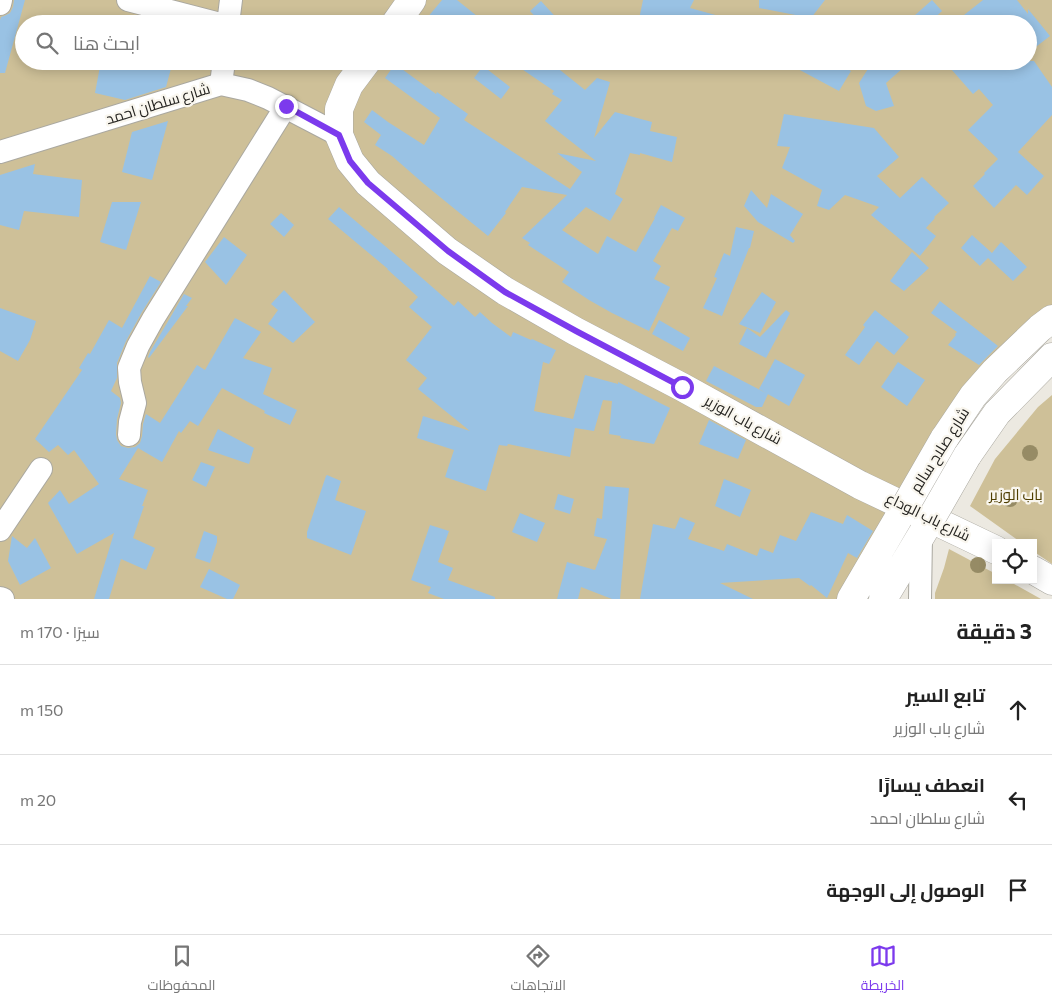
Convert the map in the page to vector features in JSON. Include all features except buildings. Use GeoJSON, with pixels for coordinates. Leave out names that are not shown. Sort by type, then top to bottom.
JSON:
{"type":"FeatureCollection","features":[{"type":"Feature","properties":{"kind":"main road"},"geometry":{"type":"LineString","coordinates":[[401,15],[412,0]]}},
{"type":"Feature","properties":{"kind":"main road","name":"شارع باب الوزير"},"geometry":{"type":"LineString","coordinates":[[360,70],[349,85],[339,109],[339,135],[350,161],[368,183],[448,251],[505,292],[860,484]]}},
{"type":"Feature","properties":{"kind":"main road","name":"شارع صلاح سالم"},"geometry":{"type":"LineString","coordinates":[[851,599],[944,440],[973,396],[995,371],[1052,319]]}},
{"type":"Feature","properties":{"kind":"main road","name":"شارع صلاح سالم"},"geometry":{"type":"LineString","coordinates":[[883,599],[968,456],[997,413],[1052,357]]}},
{"type":"Feature","properties":{"kind":"main road","name":"شارع باب الوداع"},"geometry":{"type":"LineString","coordinates":[[860,484],[992,548]]}},
{"type":"Feature","properties":{"kind":"main road"},"geometry":{"type":"LineString","coordinates":[[1037,573],[1052,582]]}},
{"type":"Feature","properties":{"kind":"street"},"geometry":{"type":"LineString","coordinates":[[0,4],[1,0]]}},
{"type":"Feature","properties":{"kind":"street"},"geometry":{"type":"LineString","coordinates":[[128,0],[186,15]]}},
{"type":"Feature","properties":{"kind":"street"},"geometry":{"type":"LineString","coordinates":[[229,15],[231,0]]}},
{"type":"Feature","properties":{"kind":"street"},"geometry":{"type":"LineString","coordinates":[[221,84],[223,70]]}},
{"type":"Feature","properties":{"kind":"street","name":"شارع سلطان احمد"},"geometry":{"type":"LineString","coordinates":[[0,152],[221,84],[248,90],[268,98],[339,135]]}},
{"type":"Feature","properties":{"kind":"street"},"geometry":{"type":"LineString","coordinates":[[129,435],[135,403],[129,368],[138,346],[286,106]]}},
{"type":"Feature","properties":{"kind":"street"},"geometry":{"type":"LineString","coordinates":[[0,530],[40,469]]}},
{"type":"Feature","properties":{"kind":"street"},"geometry":{"type":"LineString","coordinates":[[920,599],[924,530]]}},
{"type":"Feature","properties":{"kind":"green space"},"geometry":{"type":"Polygon","coordinates":[[[0,0],[1052,0],[1052,320],[939,435],[837,599],[0,599],[0,0]]]}},
{"type":"Feature","properties":{"kind":"green space","name":"باب الوزير"},"geometry":{"type":"Polygon","coordinates":[[[1052,395],[1052,564],[1037,554],[1037,539],[1016,539],[970,506],[995,459],[1038,407],[1052,395]]]}},
{"type":"Feature","properties":{"kind":"green space"},"geometry":{"type":"Polygon","coordinates":[[[949,549],[992,572],[992,584],[1014,584],[1041,599],[935,599],[935,593],[949,549]]]}},
{"type":"Feature","properties":{"kind":"route"},"geometry":{"type":"LineString","coordinates":[[286,106],[339,135],[350,161],[368,183],[448,251],[505,292],[682,387]]}}]}
